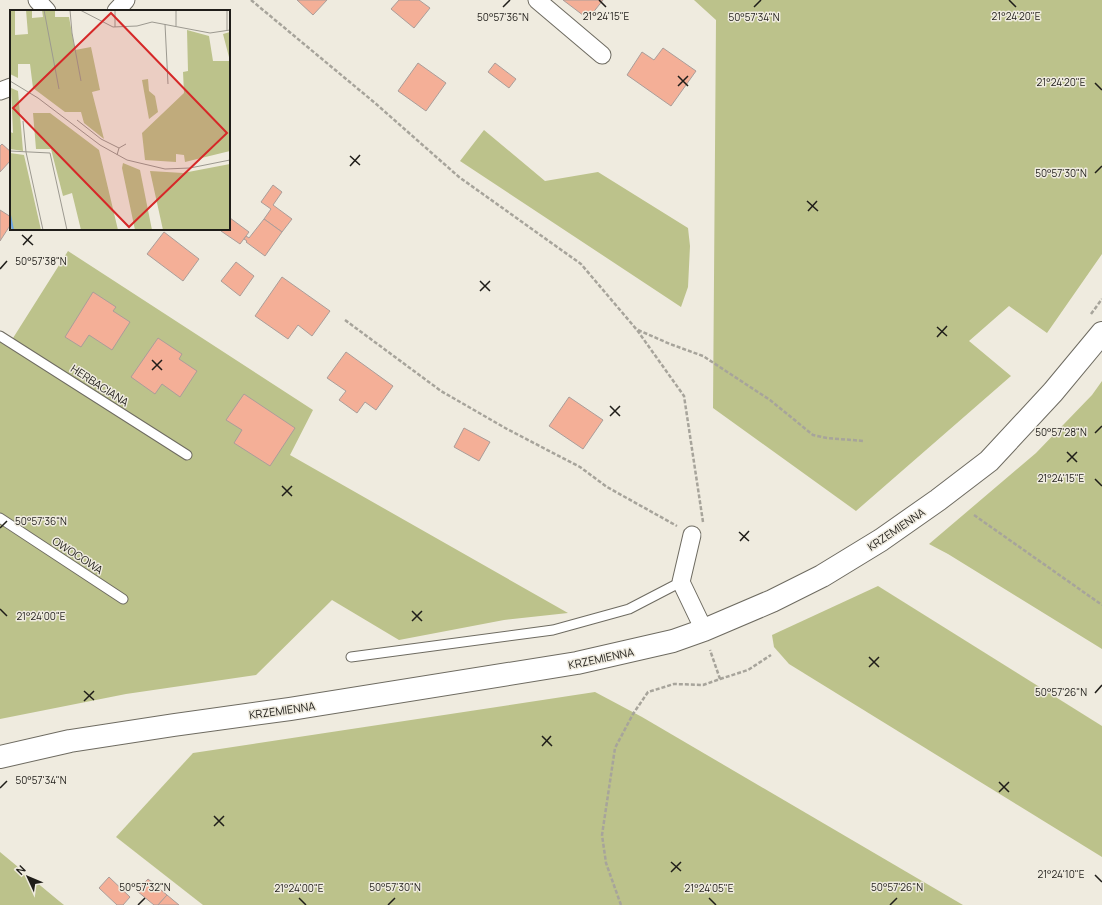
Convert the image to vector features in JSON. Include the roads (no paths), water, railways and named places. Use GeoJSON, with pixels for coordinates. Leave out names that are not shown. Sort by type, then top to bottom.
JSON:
{"type":"FeatureCollection","features":[{"type":"Feature","properties":{"kind":"main road","name":"KRZEMIENNA"},"geometry":{"type":"LineString","coordinates":[[0,757],[70,741],[297,708],[577,663],[672,641],[704,630],[772,601],[822,576],[881,540],[938,500],[989,461],[1053,392],[1096,325]]}},
{"type":"Feature","properties":{"kind":"street"},"geometry":{"type":"LineString","coordinates":[[37,0],[46,10]]}},
{"type":"Feature","properties":{"kind":"street"},"geometry":{"type":"LineString","coordinates":[[117,10],[126,0]]}},
{"type":"Feature","properties":{"kind":"street"},"geometry":{"type":"LineString","coordinates":[[537,0],[602,55]]}},
{"type":"Feature","properties":{"kind":"street"},"geometry":{"type":"LineString","coordinates":[[0,91],[10,87]]}},
{"type":"Feature","properties":{"kind":"street"},"geometry":{"type":"LineString","coordinates":[[692,535],[681,582],[704,630]]}},
{"type":"Feature","properties":{"kind":"lane","name":"HERBACIANA"},"geometry":{"type":"LineString","coordinates":[[0,336],[187,455]]}},
{"type":"Feature","properties":{"kind":"lane","name":"OWOCOWA"},"geometry":{"type":"LineString","coordinates":[[0,518],[123,600]]}},
{"type":"Feature","properties":{"kind":"lane"},"geometry":{"type":"LineString","coordinates":[[351,657],[553,630],[629,609],[681,582]]}}]}
